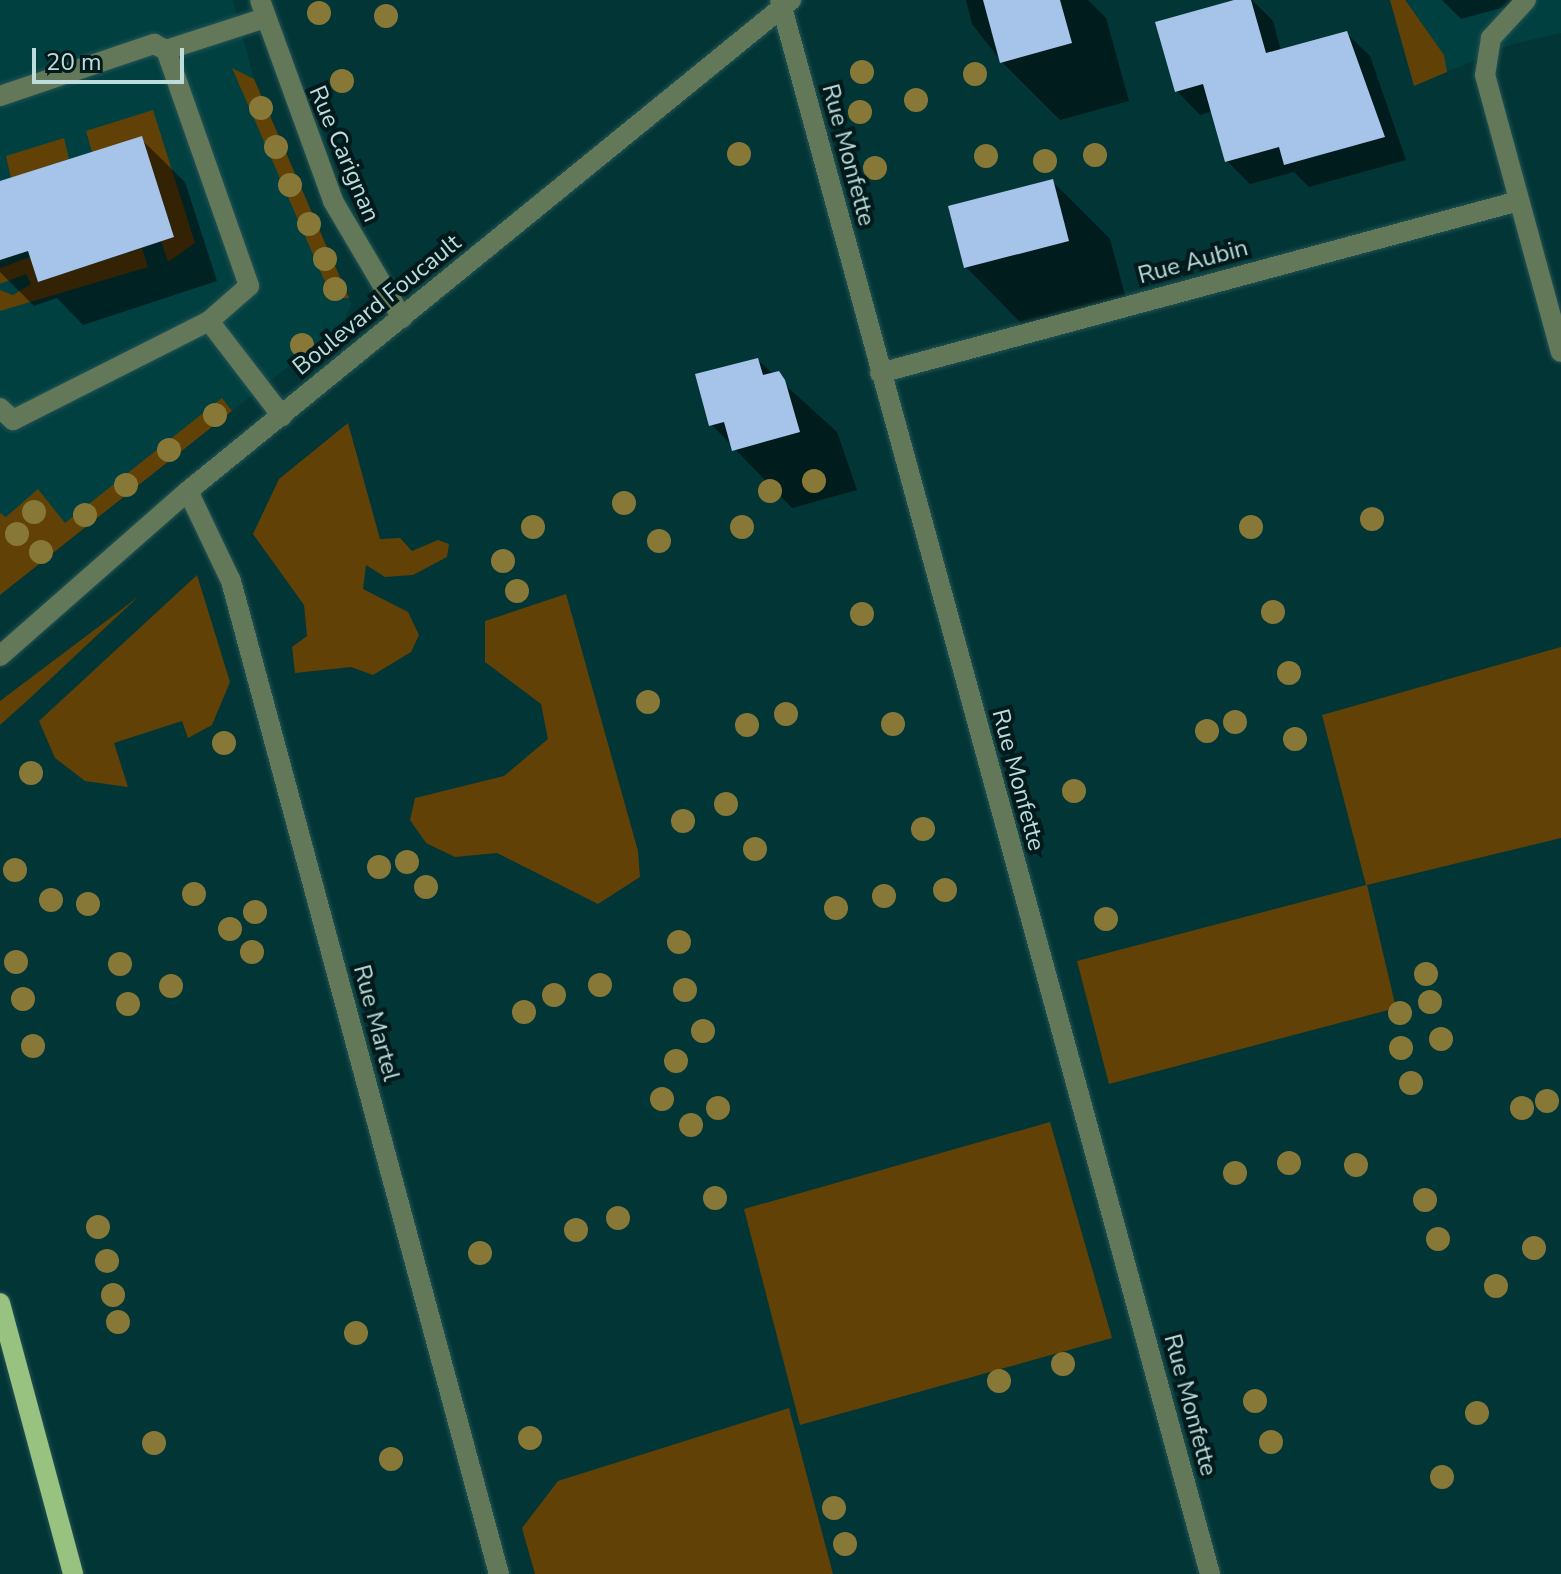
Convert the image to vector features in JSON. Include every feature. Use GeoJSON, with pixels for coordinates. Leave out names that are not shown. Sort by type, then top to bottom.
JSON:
{"type":"FeatureCollection","features":[{"type":"Feature","properties":{"kind":"main road"},"geometry":{"type":"LineString","coordinates":[[0,1303],[73,1574]]}},
{"type":"Feature","properties":{"kind":"street"},"geometry":{"type":"LineString","coordinates":[[1526,0],[1491,38],[1485,75],[1561,352]]}},
{"type":"Feature","properties":{"kind":"street","name":"Boulevard Foucault"},"geometry":{"type":"LineString","coordinates":[[0,656],[188,491],[784,2]]}},
{"type":"Feature","properties":{"kind":"street","name":"Rue Monfette"},"geometry":{"type":"LineString","coordinates":[[784,2],[880,373],[1210,1574]]}},
{"type":"Feature","properties":{"kind":"street"},"geometry":{"type":"LineString","coordinates":[[166,50],[263,9]]}},
{"type":"Feature","properties":{"kind":"street","name":"Rue Carignan"},"geometry":{"type":"LineString","coordinates":[[263,9],[333,201],[402,318]]}},
{"type":"Feature","properties":{"kind":"street"},"geometry":{"type":"LineString","coordinates":[[0,96],[154,44],[166,50],[249,286],[209,321],[13,420],[0,408]]}},
{"type":"Feature","properties":{"kind":"street","name":"Rue Aubin"},"geometry":{"type":"LineString","coordinates":[[880,373],[1519,201]]}},
{"type":"Feature","properties":{"kind":"street"},"geometry":{"type":"LineString","coordinates":[[209,321],[282,416]]}},
{"type":"Feature","properties":{"kind":"street","name":"Rue Martel"},"geometry":{"type":"LineString","coordinates":[[188,491],[231,581],[499,1574]]}},
{"type":"Feature","properties":{"kind":"shaded area"},"geometry":{"type":"Polygon","coordinates":[[[0,0],[233,0],[254,79],[351,304],[344,322],[0,595],[0,0]]]}},
{"type":"Feature","properties":{"kind":"shaded area"},"geometry":{"type":"Polygon","coordinates":[[[1390,0],[1561,0],[1561,33],[1513,44],[1414,86],[1390,0]]]}},
{"type":"Feature","properties":{"kind":"shaded area"},"geometry":{"type":"Polygon","coordinates":[[[1390,0],[1405,0],[1444,55],[1447,72],[1414,86],[1390,0]]]}},
{"type":"Feature","properties":{"kind":"shaded area"},"geometry":{"type":"Polygon","coordinates":[[[232,68],[254,79],[349,298],[332,298],[232,68]]]}},
{"type":"Feature","properties":{"kind":"shaded area"},"geometry":{"type":"Polygon","coordinates":[[[153,110],[195,243],[168,262],[161,241],[174,237],[142,137],[92,152],[86,131],[153,110]]]}},
{"type":"Feature","properties":{"kind":"shaded area"},"geometry":{"type":"Polygon","coordinates":[[[64,138],[69,159],[11,178],[6,156],[64,138]]]}},
{"type":"Feature","properties":{"kind":"shaded area"},"geometry":{"type":"Polygon","coordinates":[[[142,248],[148,267],[0,311],[0,290],[13,295],[31,284],[26,274],[0,284],[0,268],[30,257],[38,282],[142,248]]]}},
{"type":"Feature","properties":{"kind":"shaded area"},"geometry":{"type":"Polygon","coordinates":[[[222,398],[232,411],[0,595],[0,513],[6,517],[38,489],[65,523],[222,398]]]}},
{"type":"Feature","properties":{"kind":"shaded area"},"geometry":{"type":"Polygon","coordinates":[[[348,423],[380,539],[400,538],[412,551],[438,540],[449,544],[447,557],[413,575],[385,577],[366,565],[363,589],[408,612],[419,635],[411,652],[373,675],[351,667],[295,673],[292,647],[307,636],[304,605],[253,534],[279,479],[348,423]]]}},
{"type":"Feature","properties":{"kind":"shaded area"},"geometry":{"type":"Polygon","coordinates":[[[197,575],[230,682],[212,725],[188,738],[182,721],[114,743],[128,787],[85,781],[55,758],[39,721],[197,575]]]}},
{"type":"Feature","properties":{"kind":"shaded area"},"geometry":{"type":"Polygon","coordinates":[[[566,594],[638,851],[640,877],[598,904],[497,853],[455,857],[426,843],[410,820],[415,798],[504,776],[548,739],[541,704],[485,662],[485,621],[566,594]]]}},
{"type":"Feature","properties":{"kind":"shaded area"},"geometry":{"type":"Polygon","coordinates":[[[138,597],[29,699],[0,725],[0,701],[138,597]]]}},
{"type":"Feature","properties":{"kind":"shaded area"},"geometry":{"type":"Polygon","coordinates":[[[1561,647],[1561,838],[1367,885],[1396,1008],[1109,1084],[1077,961],[1366,885],[1322,715],[1561,647]]]}},
{"type":"Feature","properties":{"kind":"shaded area"},"geometry":{"type":"Polygon","coordinates":[[[1050,1122],[1112,1338],[800,1425],[744,1209],[1050,1122]]]}},
{"type":"Feature","properties":{"kind":"shaded area"},"geometry":{"type":"Polygon","coordinates":[[[789,1408],[833,1574],[535,1574],[522,1528],[558,1481],[789,1408]]]}},
{"type":"Feature","properties":{"kind":"building"},"geometry":{"type":"Polygon","coordinates":[[[983,0],[1060,0],[1072,43],[1000,63],[983,0]]]}},
{"type":"Feature","properties":{"kind":"building"},"geometry":{"type":"Polygon","coordinates":[[[1234,0],[1251,0],[1266,53],[1347,31],[1385,137],[1284,165],[1279,147],[1225,162],[1203,84],[1175,92],[1155,22],[1234,0]]]}},
{"type":"Feature","properties":{"kind":"building"},"geometry":{"type":"Polygon","coordinates":[[[142,136],[174,237],[38,282],[28,251],[0,260],[0,181],[142,136]]]}},
{"type":"Feature","properties":{"kind":"building"},"geometry":{"type":"Polygon","coordinates":[[[1053,179],[1069,241],[964,268],[948,206],[1053,179]]]}},
{"type":"Feature","properties":{"kind":"building"},"geometry":{"type":"Polygon","coordinates":[[[758,358],[763,375],[779,371],[785,380],[800,432],[732,451],[724,422],[709,426],[695,374],[758,358]]]}}]}
